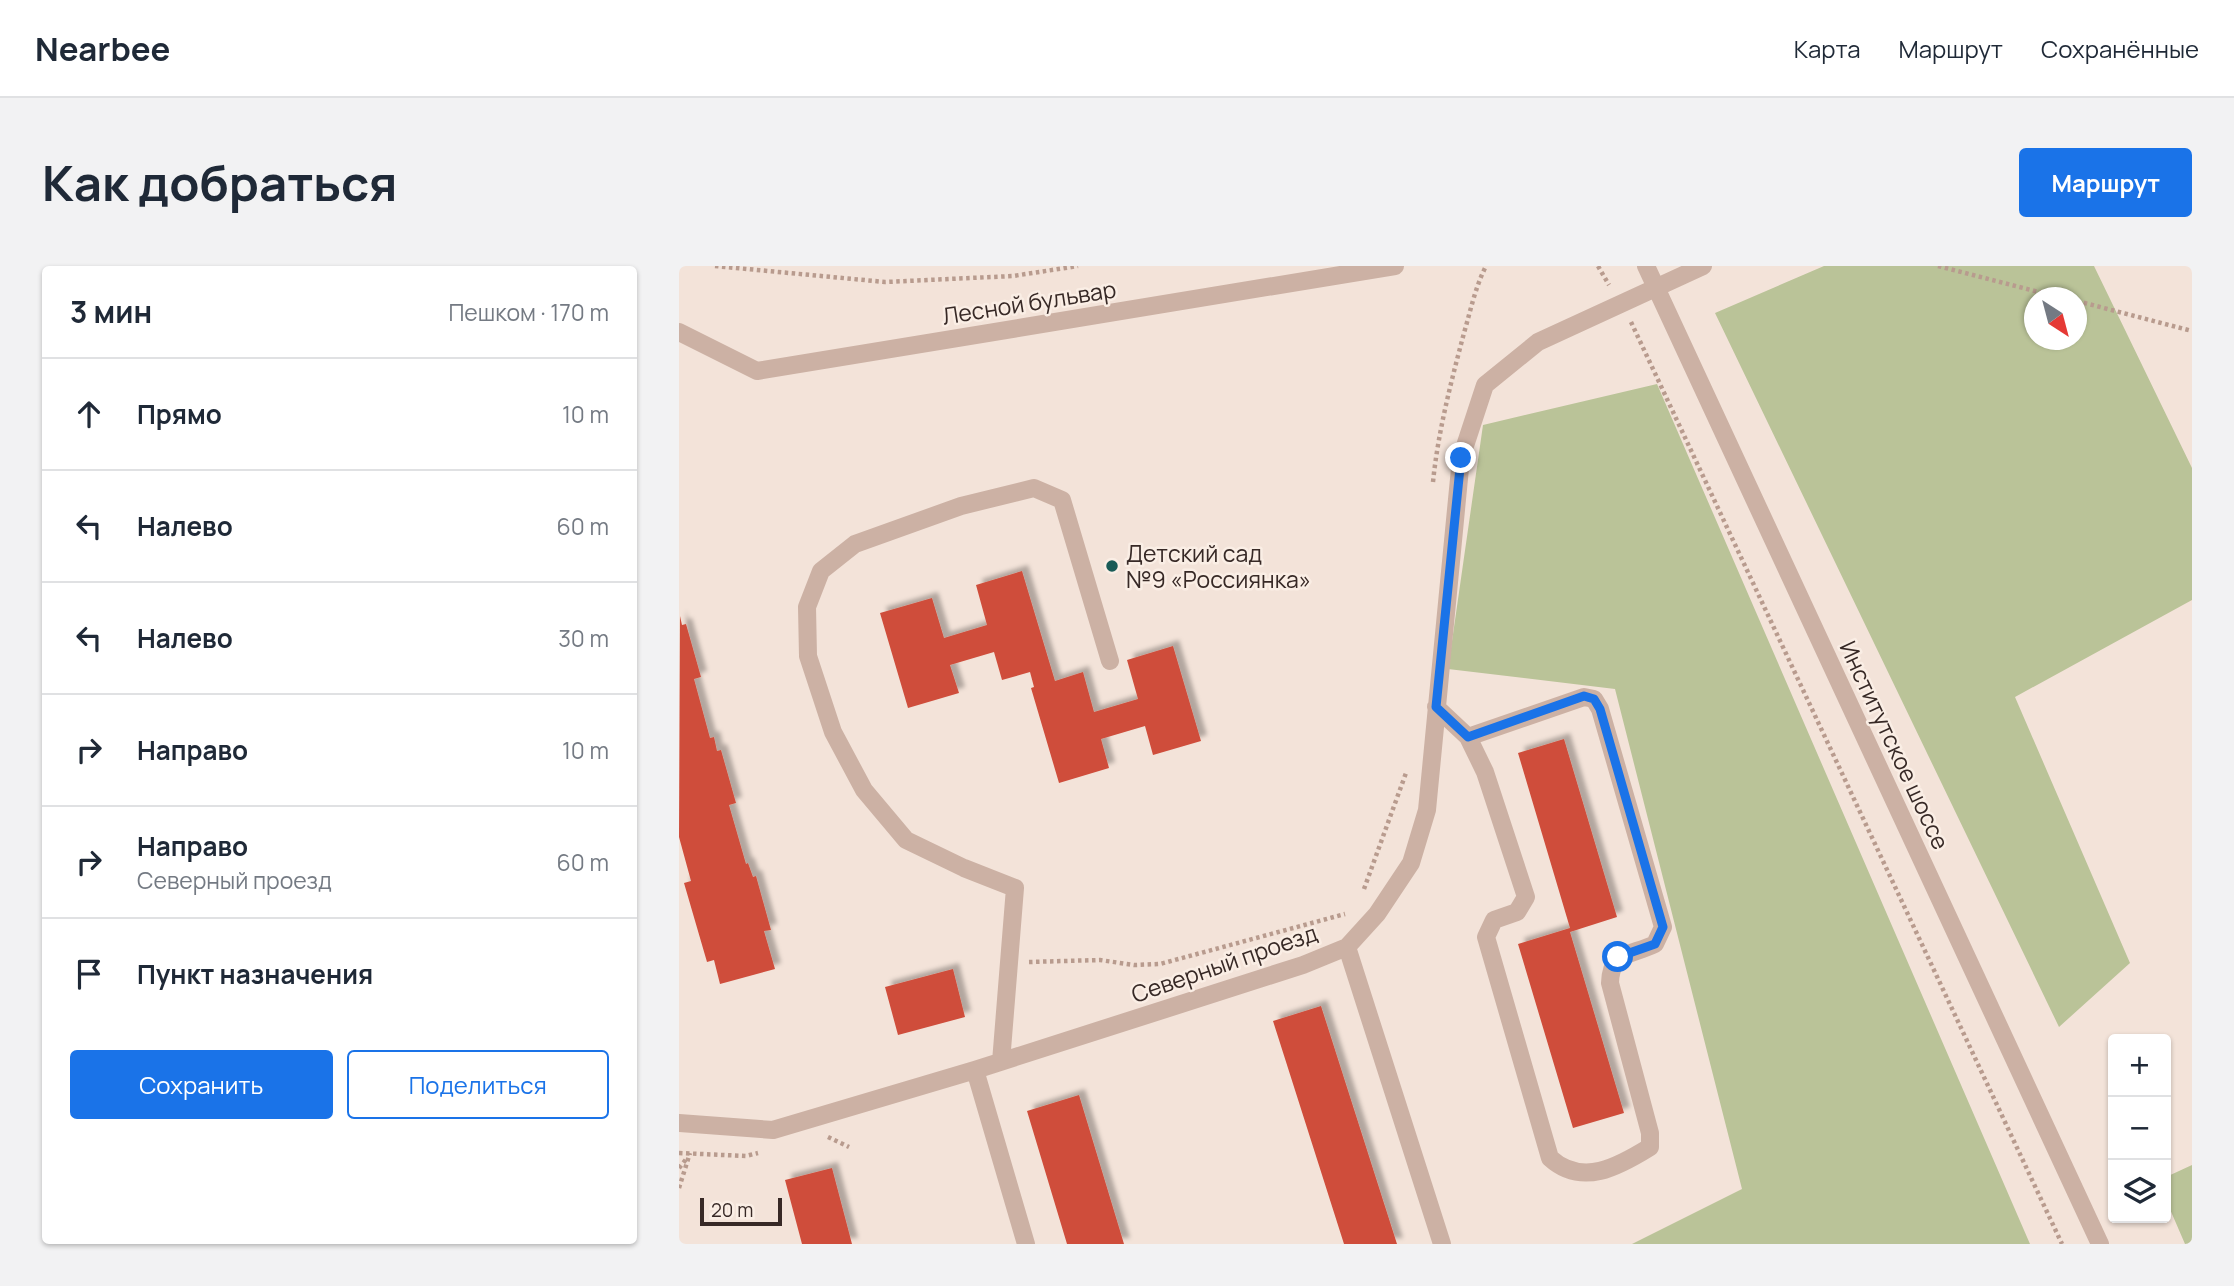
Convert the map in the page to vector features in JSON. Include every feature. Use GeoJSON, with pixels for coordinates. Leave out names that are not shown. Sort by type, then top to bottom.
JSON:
{"type":"FeatureCollection","features":[{"type":"Feature","properties":{"kind":"street","name":"Лесной бульвар"},"geometry":{"type":"LineString","coordinates":[[679,332],[757,371],[1395,266]]}},
{"type":"Feature","properties":{"kind":"street","name":"Институтское шоссе"},"geometry":{"type":"LineString","coordinates":[[1646,266],[2100,1244]]}},
{"type":"Feature","properties":{"kind":"street","name":"Северный проезд"},"geometry":{"type":"LineString","coordinates":[[679,1123],[773,1130],[975,1070],[1303,965],[1347,947],[1377,914],[1411,863],[1427,810],[1461,458],[1485,385],[1538,342],[1703,266]]}},
{"type":"Feature","properties":{"kind":"street"},"geometry":{"type":"LineString","coordinates":[[1000,1062],[1015,888],[964,868],[906,840],[864,790],[833,732],[808,656],[807,607],[821,571],[855,544],[961,506],[1034,488],[1062,500],[1110,662]]}},
{"type":"Feature","properties":{"kind":"street"},"geometry":{"type":"LineString","coordinates":[[1436,707],[1468,737],[1485,772],[1526,897],[1517,912],[1494,920],[1486,937],[1550,1158],[1564,1170],[1584,1174],[1630,1160],[1650,1147],[1650,1133],[1611,983],[1611,966],[1618,957],[1655,944],[1663,927],[1600,709],[1594,699],[1584,696],[1468,737]]}},
{"type":"Feature","properties":{"kind":"street"},"geometry":{"type":"LineString","coordinates":[[1347,947],[1442,1244]]}},
{"type":"Feature","properties":{"kind":"street"},"geometry":{"type":"LineString","coordinates":[[975,1070],[1026,1244]]}},
{"type":"Feature","properties":{"kind":"path"},"geometry":{"type":"LineString","coordinates":[[715,266],[885,282],[1013,276],[1078,266]]}},
{"type":"Feature","properties":{"kind":"path"},"geometry":{"type":"LineString","coordinates":[[1433,493],[1436,456],[1455,367],[1474,291],[1486,266]]}},
{"type":"Feature","properties":{"kind":"path"},"geometry":{"type":"LineString","coordinates":[[1598,266],[1622,304],[2062,1244]]}},
{"type":"Feature","properties":{"kind":"path"},"geometry":{"type":"LineString","coordinates":[[1938,266],[2024,288]]}},
{"type":"Feature","properties":{"kind":"path"},"geometry":{"type":"LineString","coordinates":[[2087,304],[2192,331]]}},
{"type":"Feature","properties":{"kind":"path"},"geometry":{"type":"LineString","coordinates":[[1358,900],[1370,877],[1410,762]]}},
{"type":"Feature","properties":{"kind":"path"},"geometry":{"type":"LineString","coordinates":[[1009,963],[1100,960],[1134,965],[1160,964],[1352,912]]}},
{"type":"Feature","properties":{"kind":"path"},"geometry":{"type":"LineString","coordinates":[[679,1168],[690,1153],[679,1188]]}},
{"type":"Feature","properties":{"kind":"green space"},"geometry":{"type":"Polygon","coordinates":[[[1824,266],[2094,266],[2192,468],[2192,600],[2015,697],[2130,963],[2059,1027],[1715,313],[1824,266]]]}},
{"type":"Feature","properties":{"kind":"green space"},"geometry":{"type":"Polygon","coordinates":[[[1657,384],[2030,1244],[1632,1244],[1742,1189],[1615,689],[1448,669],[1483,425],[1657,384]]]}},
{"type":"Feature","properties":{"kind":"green space"},"geometry":{"type":"Polygon","coordinates":[[[2192,1165],[2192,1244],[2185,1244],[2171,1212],[2171,1175],[2192,1165]]]}},
{"type":"Feature","properties":{"kind":"building"},"geometry":{"type":"Polygon","coordinates":[[[1022,571],[1055,681],[1083,672],[1094,712],[1138,699],[1127,660],[1173,646],[1201,741],[1153,755],[1145,726],[1101,739],[1109,768],[1059,783],[1031,688],[1034,687],[1030,672],[1002,680],[994,652],[950,665],[959,693],[908,708],[880,613],[932,598],[944,638],[987,625],[976,585],[1022,571]]]}},
{"type":"Feature","properties":{"kind":"building"},"geometry":{"type":"Polygon","coordinates":[[[680,616],[682,625],[686,624],[701,677],[694,679],[710,738],[714,737],[717,751],[721,750],[736,803],[729,805],[746,864],[748,863],[753,877],[756,876],[771,930],[764,931],[775,969],[720,984],[714,960],[707,962],[684,883],[691,881],[679,837],[680,616]]]}},
{"type":"Feature","properties":{"kind":"building"},"geometry":{"type":"Polygon","coordinates":[[[1564,739],[1617,917],[1570,932],[1624,1113],[1573,1128],[1518,944],[1570,928],[1518,753],[1564,739]]]}},
{"type":"Feature","properties":{"kind":"building"},"geometry":{"type":"Polygon","coordinates":[[[953,969],[965,1017],[898,1035],[885,987],[953,969]]]}},
{"type":"Feature","properties":{"kind":"building"},"geometry":{"type":"Polygon","coordinates":[[[1321,1006],[1397,1244],[1344,1244],[1273,1021],[1321,1006]]]}},
{"type":"Feature","properties":{"kind":"building"},"geometry":{"type":"Polygon","coordinates":[[[1079,1095],[1124,1244],[1067,1244],[1027,1111],[1079,1095]]]}},
{"type":"Feature","properties":{"kind":"building"},"geometry":{"type":"Polygon","coordinates":[[[832,1168],[852,1244],[802,1244],[785,1180],[832,1168]]]}},
{"type":"Feature","properties":{"kind":"place","name":"Детcкий сад №9 «Россиянка»"},"geometry":{"type":"Point","coordinates":[1112,566]}},
{"type":"Feature","properties":{"kind":"route"},"geometry":{"type":"LineString","coordinates":[[1461,458],[1436,707],[1468,737],[1584,696],[1594,699],[1600,709],[1663,927],[1655,944],[1618,957]]}}]}
